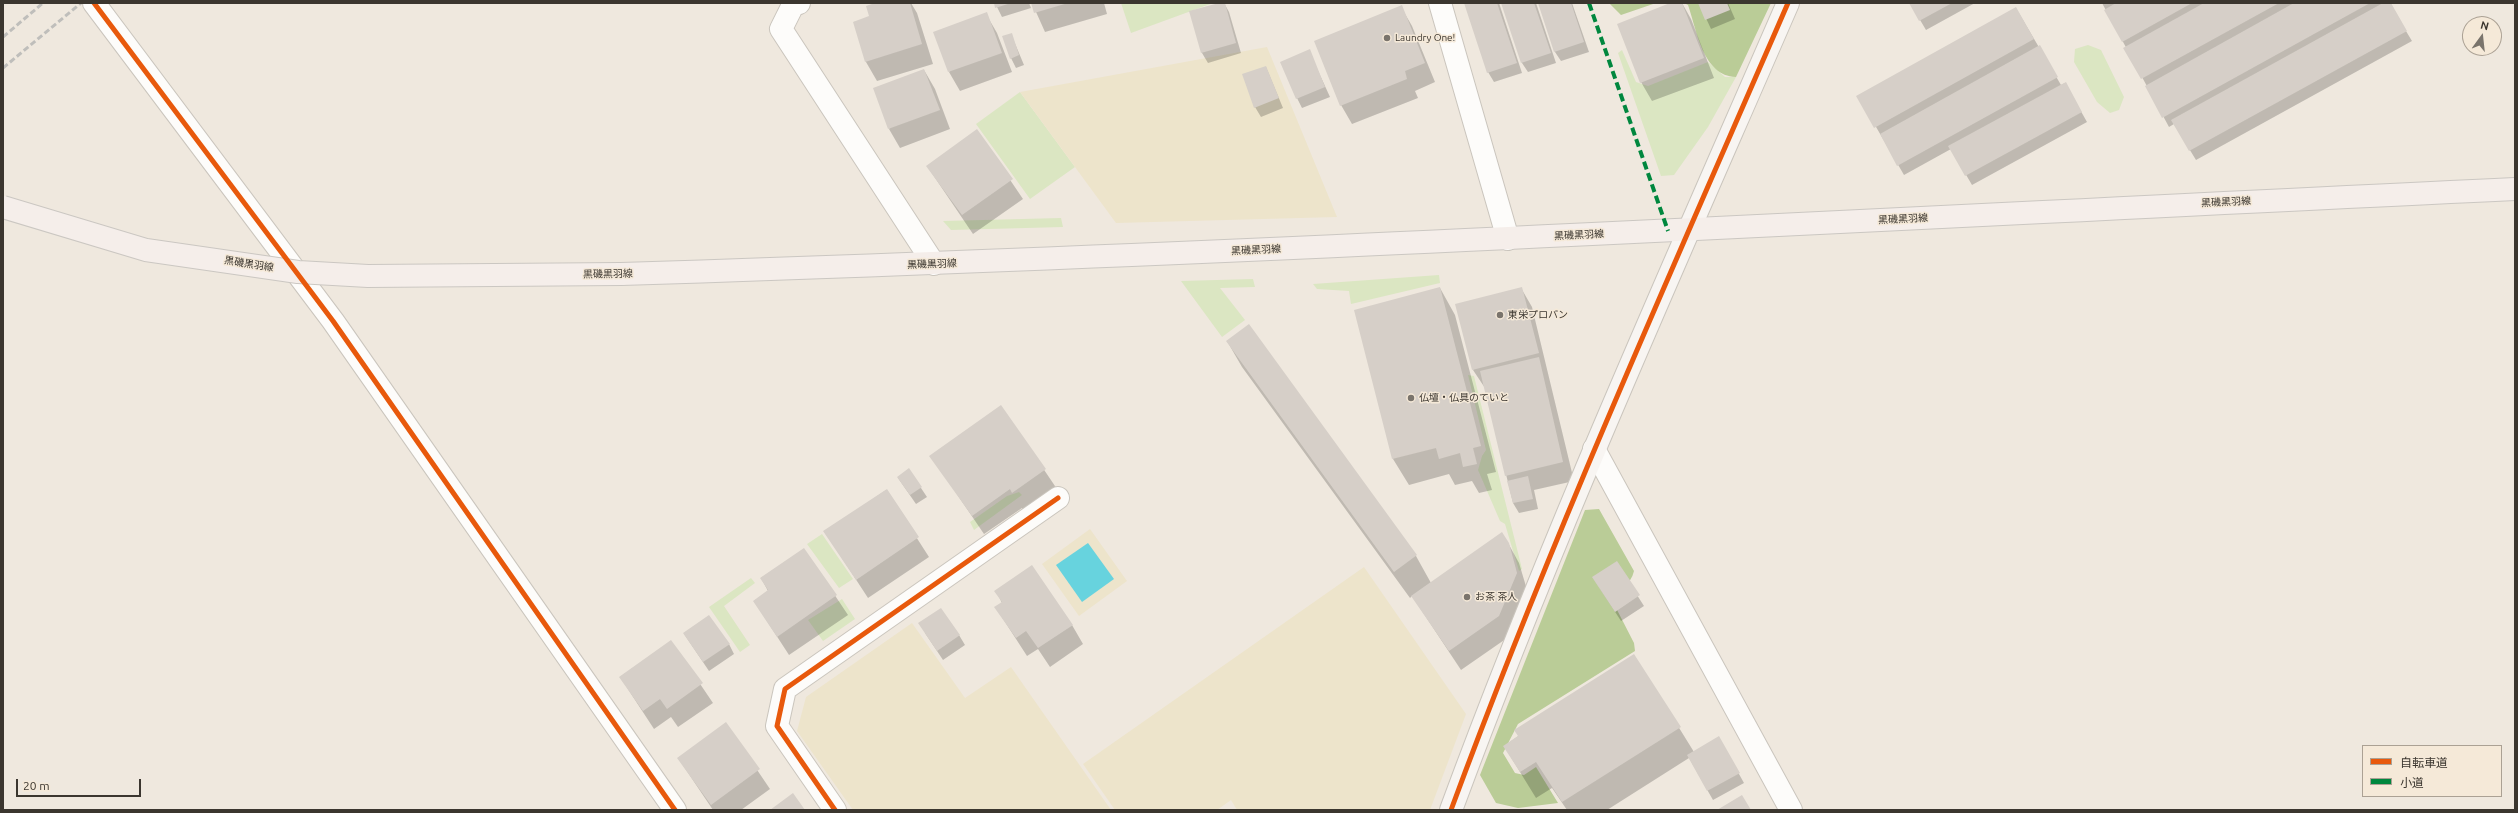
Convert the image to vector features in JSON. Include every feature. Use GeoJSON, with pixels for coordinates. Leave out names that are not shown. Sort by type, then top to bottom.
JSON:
{"type":"FeatureCollection","features":[{"type":"Feature","properties":{"kind":"main road","name":"黒磯黒羽線"},"geometry":{"type":"LineString","coordinates":[[3,208],[146,250],[298,272],[368,276],[621,274],[934,264],[1508,239],[2515,188]]}},
{"type":"Feature","properties":{"kind":"street"},"geometry":{"type":"LineString","coordinates":[[94,3],[333,321],[675,810]]}},
{"type":"Feature","properties":{"kind":"street"},"geometry":{"type":"LineString","coordinates":[[799,3],[793,5],[781,29],[934,264]]}},
{"type":"Feature","properties":{"kind":"street"},"geometry":{"type":"LineString","coordinates":[[1440,3],[1508,239]]}},
{"type":"Feature","properties":{"kind":"street"},"geometry":{"type":"LineString","coordinates":[[1451,810],[1493,695],[1594,449],[1788,3]]}},
{"type":"Feature","properties":{"kind":"street"},"geometry":{"type":"LineString","coordinates":[[1594,449],[1791,810]]}},
{"type":"Feature","properties":{"kind":"street"},"geometry":{"type":"LineString","coordinates":[[835,810],[777,726],[785,690],[1058,498]]}},
{"type":"Feature","properties":{"kind":"green space"},"geometry":{"type":"Polygon","coordinates":[[[1121,3],[1213,3],[1131,33],[1121,3]]]}},
{"type":"Feature","properties":{"kind":"green space"},"geometry":{"type":"Polygon","coordinates":[[[1609,3],[1656,3],[1621,15],[1609,3]]]}},
{"type":"Feature","properties":{"kind":"green space"},"geometry":{"type":"Polygon","coordinates":[[[1684,3],[1771,3],[1736,77],[1725,75],[1716,69],[1709,61],[1698,39],[1688,5],[1684,3]]]}},
{"type":"Feature","properties":{"kind":"green space"},"geometry":{"type":"Polygon","coordinates":[[[2088,45],[2101,50],[2124,97],[2119,110],[2110,113],[2097,102],[2074,62],[2075,49],[2088,45]]]}},
{"type":"Feature","properties":{"kind":"green space"},"geometry":{"type":"Polygon","coordinates":[[[1622,50],[1636,82],[1648,86],[1708,62],[1725,77],[1736,77],[1708,127],[1674,175],[1661,176],[1618,53],[1622,50]]]}},
{"type":"Feature","properties":{"kind":"green space"},"geometry":{"type":"Polygon","coordinates":[[[1020,92],[1075,167],[1030,199],[976,124],[1020,92]]]}},
{"type":"Feature","properties":{"kind":"green space"},"geometry":{"type":"Polygon","coordinates":[[[1061,218],[1063,227],[951,230],[943,221],[1061,218]]]}},
{"type":"Feature","properties":{"kind":"green space"},"geometry":{"type":"Polygon","coordinates":[[[1439,275],[1440,283],[1351,304],[1349,291],[1317,289],[1313,284],[1439,275]]]}},
{"type":"Feature","properties":{"kind":"green space"},"geometry":{"type":"Polygon","coordinates":[[[1253,279],[1255,287],[1220,288],[1245,320],[1222,337],[1181,281],[1253,279]]]}},
{"type":"Feature","properties":{"kind":"green space"},"geometry":{"type":"Polygon","coordinates":[[[1468,375],[1474,376],[1522,569],[1519,571],[1505,524],[1500,521],[1478,470],[1482,456],[1486,450],[1468,375]]]}},
{"type":"Feature","properties":{"kind":"green space"},"geometry":{"type":"Polygon","coordinates":[[[1019,492],[1022,495],[974,530],[970,522],[1007,496],[1019,492]]]}},
{"type":"Feature","properties":{"kind":"green space"},"geometry":{"type":"Polygon","coordinates":[[[1599,509],[1634,571],[1630,580],[1618,595],[1614,604],[1634,643],[1635,651],[1518,724],[1503,753],[1515,773],[1524,775],[1536,767],[1558,803],[1518,808],[1496,803],[1480,775],[1585,510],[1599,509]]]}},
{"type":"Feature","properties":{"kind":"green space"},"geometry":{"type":"Polygon","coordinates":[[[822,534],[853,579],[839,588],[807,544],[822,534]]]}},
{"type":"Feature","properties":{"kind":"green space"},"geometry":{"type":"Polygon","coordinates":[[[751,578],[755,583],[724,606],[750,645],[740,652],[709,607],[751,578]]]}},
{"type":"Feature","properties":{"kind":"green space"},"geometry":{"type":"Polygon","coordinates":[[[842,599],[855,619],[823,641],[808,620],[842,599]]]}},
{"type":"Feature","properties":{"kind":"sand"},"geometry":{"type":"Polygon","coordinates":[[[1267,47],[1337,217],[1116,223],[1020,92],[1267,47]]]}},
{"type":"Feature","properties":{"kind":"sand"},"geometry":{"type":"Polygon","coordinates":[[[1090,529],[1127,581],[1079,616],[1042,564],[1090,529]]]}},
{"type":"Feature","properties":{"kind":"sand"},"geometry":{"type":"Polygon","coordinates":[[[1364,567],[1466,714],[1430,810],[1237,810],[1231,800],[1217,810],[1115,810],[1083,764],[1364,567]]]}},
{"type":"Feature","properties":{"kind":"sand"},"geometry":{"type":"Polygon","coordinates":[[[912,623],[965,698],[1011,667],[1111,810],[853,810],[797,731],[806,697],[912,623]]]}},
{"type":"Feature","properties":{"kind":"water"},"geometry":{"type":"Polygon","coordinates":[[[1088,543],[1114,579],[1082,602],[1056,565],[1088,543]]]}},
{"type":"Feature","properties":{"kind":"building"},"geometry":{"type":"Polygon","coordinates":[[[875,3],[910,3],[922,44],[865,62],[853,22],[869,16],[866,6],[875,3]]]}},
{"type":"Feature","properties":{"kind":"building"},"geometry":{"type":"Polygon","coordinates":[[[994,3],[1011,3],[995,8],[994,3]]]}},
{"type":"Feature","properties":{"kind":"building"},"geometry":{"type":"Polygon","coordinates":[[[1031,3],[1068,3],[1034,13],[1031,3]]]}},
{"type":"Feature","properties":{"kind":"building"},"geometry":{"type":"Polygon","coordinates":[[[1219,3],[1225,3],[1236,43],[1201,53],[1189,11],[1219,3]]]}},
{"type":"Feature","properties":{"kind":"building"},"geometry":{"type":"Polygon","coordinates":[[[1464,3],[1497,3],[1517,63],[1487,73],[1464,3]]]}},
{"type":"Feature","properties":{"kind":"building"},"geometry":{"type":"Polygon","coordinates":[[[1501,3],[1534,3],[1551,53],[1521,63],[1501,3]]]}},
{"type":"Feature","properties":{"kind":"building"},"geometry":{"type":"Polygon","coordinates":[[[1538,3],[1571,3],[1584,42],[1554,52],[1538,3]]]}},
{"type":"Feature","properties":{"kind":"building"},"geometry":{"type":"Polygon","coordinates":[[[1670,3],[1682,3],[1704,58],[1640,83],[1617,24],[1670,3]]]}},
{"type":"Feature","properties":{"kind":"building"},"geometry":{"type":"Polygon","coordinates":[[[1698,3],[1727,3],[1730,10],[1705,20],[1698,3]]]}},
{"type":"Feature","properties":{"kind":"building"},"geometry":{"type":"Polygon","coordinates":[[[1909,3],[1952,3],[1919,21],[1909,3]]]}},
{"type":"Feature","properties":{"kind":"building"},"geometry":{"type":"Polygon","coordinates":[[[2116,3],[2192,3],[2122,42],[2104,10],[2116,3]]]}},
{"type":"Feature","properties":{"kind":"building"},"geometry":{"type":"Polygon","coordinates":[[[2204,3],[2279,3],[2141,79],[2123,48],[2204,3]]]}},
{"type":"Feature","properties":{"kind":"building"},"geometry":{"type":"Polygon","coordinates":[[[2294,3],[2370,3],[2162,118],[2145,86],[2294,3]]]}},
{"type":"Feature","properties":{"kind":"building"},"geometry":{"type":"Polygon","coordinates":[[[2383,3],[2391,3],[2407,31],[2189,151],[2171,120],[2383,3]]]}},
{"type":"Feature","properties":{"kind":"building"},"geometry":{"type":"Polygon","coordinates":[[[1402,5],[1425,63],[1405,71],[1407,79],[1340,106],[1314,41],[1402,5]]]}},
{"type":"Feature","properties":{"kind":"building"},"geometry":{"type":"Polygon","coordinates":[[[2016,7],[2034,39],[1874,128],[1856,96],[2016,7]]]}},
{"type":"Feature","properties":{"kind":"building"},"geometry":{"type":"Polygon","coordinates":[[[987,12],[1002,53],[948,72],[933,32],[987,12]]]}},
{"type":"Feature","properties":{"kind":"building"},"geometry":{"type":"Polygon","coordinates":[[[1012,33],[1019,55],[1010,59],[1002,36],[1012,33]]]}},
{"type":"Feature","properties":{"kind":"building"},"geometry":{"type":"Polygon","coordinates":[[[2040,45],[2058,77],[1897,166],[1880,134],[2040,45]]]}},
{"type":"Feature","properties":{"kind":"building"},"geometry":{"type":"Polygon","coordinates":[[[1310,49],[1325,87],[1296,99],[1280,62],[1310,49]]]}},
{"type":"Feature","properties":{"kind":"building"},"geometry":{"type":"Polygon","coordinates":[[[1266,66],[1279,98],[1254,108],[1242,74],[1266,66]]]}},
{"type":"Feature","properties":{"kind":"building"},"geometry":{"type":"Polygon","coordinates":[[[924,69],[940,110],[888,129],[873,88],[924,69]]]}},
{"type":"Feature","properties":{"kind":"building"},"geometry":{"type":"Polygon","coordinates":[[[2066,82],[2082,112],[1965,176],[1948,146],[2066,82]]]}},
{"type":"Feature","properties":{"kind":"building"},"geometry":{"type":"Polygon","coordinates":[[[977,129],[1013,179],[962,215],[926,166],[977,129]]]}},
{"type":"Feature","properties":{"kind":"building"},"geometry":{"type":"Polygon","coordinates":[[[1440,287],[1481,446],[1473,448],[1477,464],[1463,467],[1460,453],[1439,459],[1436,448],[1392,459],[1354,310],[1440,287]]]}},
{"type":"Feature","properties":{"kind":"building"},"geometry":{"type":"Polygon","coordinates":[[[1522,287],[1539,353],[1472,370],[1455,304],[1522,287]]]}},
{"type":"Feature","properties":{"kind":"building"},"geometry":{"type":"Polygon","coordinates":[[[1249,324],[1417,555],[1394,572],[1226,341],[1249,324]]]}},
{"type":"Feature","properties":{"kind":"building"},"geometry":{"type":"Polygon","coordinates":[[[1539,357],[1563,462],[1505,476],[1480,371],[1539,357]]]}},
{"type":"Feature","properties":{"kind":"building"},"geometry":{"type":"Polygon","coordinates":[[[1001,405],[1046,469],[1012,493],[1010,489],[972,516],[929,456],[1001,405]]]}},
{"type":"Feature","properties":{"kind":"building"},"geometry":{"type":"Polygon","coordinates":[[[909,468],[922,487],[910,495],[897,477],[909,468]]]}},
{"type":"Feature","properties":{"kind":"building"},"geometry":{"type":"Polygon","coordinates":[[[1528,476],[1533,499],[1513,503],[1507,481],[1528,476]]]}},
{"type":"Feature","properties":{"kind":"building"},"geometry":{"type":"Polygon","coordinates":[[[887,489],[919,537],[856,580],[823,531],[887,489]]]}},
{"type":"Feature","properties":{"kind":"building"},"geometry":{"type":"Polygon","coordinates":[[[1502,532],[1509,543],[1517,573],[1499,616],[1449,651],[1411,596],[1502,532]]]}},
{"type":"Feature","properties":{"kind":"building"},"geometry":{"type":"Polygon","coordinates":[[[804,548],[837,595],[777,637],[753,601],[768,590],[760,578],[804,548]]]}},
{"type":"Feature","properties":{"kind":"building"},"geometry":{"type":"Polygon","coordinates":[[[1617,561],[1640,595],[1615,612],[1592,577],[1617,561]]]}},
{"type":"Feature","properties":{"kind":"building"},"geometry":{"type":"Polygon","coordinates":[[[1032,565],[1073,625],[1038,648],[1026,631],[1016,638],[994,607],[1002,602],[994,591],[1032,565]]]}},
{"type":"Feature","properties":{"kind":"building"},"geometry":{"type":"Polygon","coordinates":[[[941,608],[960,635],[937,651],[918,623],[941,608]]]}},
{"type":"Feature","properties":{"kind":"building"},"geometry":{"type":"Polygon","coordinates":[[[709,615],[730,644],[703,662],[683,633],[709,615]]]}},
{"type":"Feature","properties":{"kind":"building"},"geometry":{"type":"Polygon","coordinates":[[[671,640],[703,683],[667,709],[660,699],[643,711],[619,677],[671,640]]]}},
{"type":"Feature","properties":{"kind":"building"},"geometry":{"type":"Polygon","coordinates":[[[1634,654],[1681,727],[1562,802],[1536,762],[1520,772],[1503,746],[1518,736],[1514,730],[1634,654]]]}},
{"type":"Feature","properties":{"kind":"building"},"geometry":{"type":"Polygon","coordinates":[[[726,722],[760,769],[711,805],[677,758],[726,722]]]}},
{"type":"Feature","properties":{"kind":"building"},"geometry":{"type":"Polygon","coordinates":[[[1719,736],[1740,773],[1707,791],[1687,755],[1719,736]]]}},
{"type":"Feature","properties":{"kind":"building"},"geometry":{"type":"Polygon","coordinates":[[[793,793],[805,810],[770,810],[793,793]]]}},
{"type":"Feature","properties":{"kind":"building"},"geometry":{"type":"Polygon","coordinates":[[[1742,795],[1751,810],[1717,810],[1742,795]]]}},
{"type":"Feature","properties":{"kind":"railway"},"geometry":{"type":"LineString","coordinates":[[3,37],[43,3]]}},
{"type":"Feature","properties":{"kind":"railway"},"geometry":{"type":"LineString","coordinates":[[3,68],[81,3]]}},
{"type":"Feature","properties":{"kind":"marked path"},"geometry":{"type":"LineString","coordinates":[[1589,3],[1668,231]]}},
{"type":"Feature","properties":{"kind":"cycle path"},"geometry":{"type":"LineString","coordinates":[[94,3],[333,321],[675,810]]}},
{"type":"Feature","properties":{"kind":"cycle path"},"geometry":{"type":"LineString","coordinates":[[1451,810],[1571,505],[1657,303],[1788,3]]}},
{"type":"Feature","properties":{"kind":"cycle path"},"geometry":{"type":"LineString","coordinates":[[835,810],[777,726],[785,689],[1058,498]]}},
{"type":"Feature","properties":{"kind":"place","name":"Laundry One!"},"geometry":{"type":"Point","coordinates":[1387,38]}},
{"type":"Feature","properties":{"kind":"place","name":"東栄プロパン"},"geometry":{"type":"Point","coordinates":[1500,315]}},
{"type":"Feature","properties":{"kind":"place","name":"仏壇・仏具のていと"},"geometry":{"type":"Point","coordinates":[1411,398]}},
{"type":"Feature","properties":{"kind":"place","name":"お茶 茶人"},"geometry":{"type":"Point","coordinates":[1467,597]}}]}
